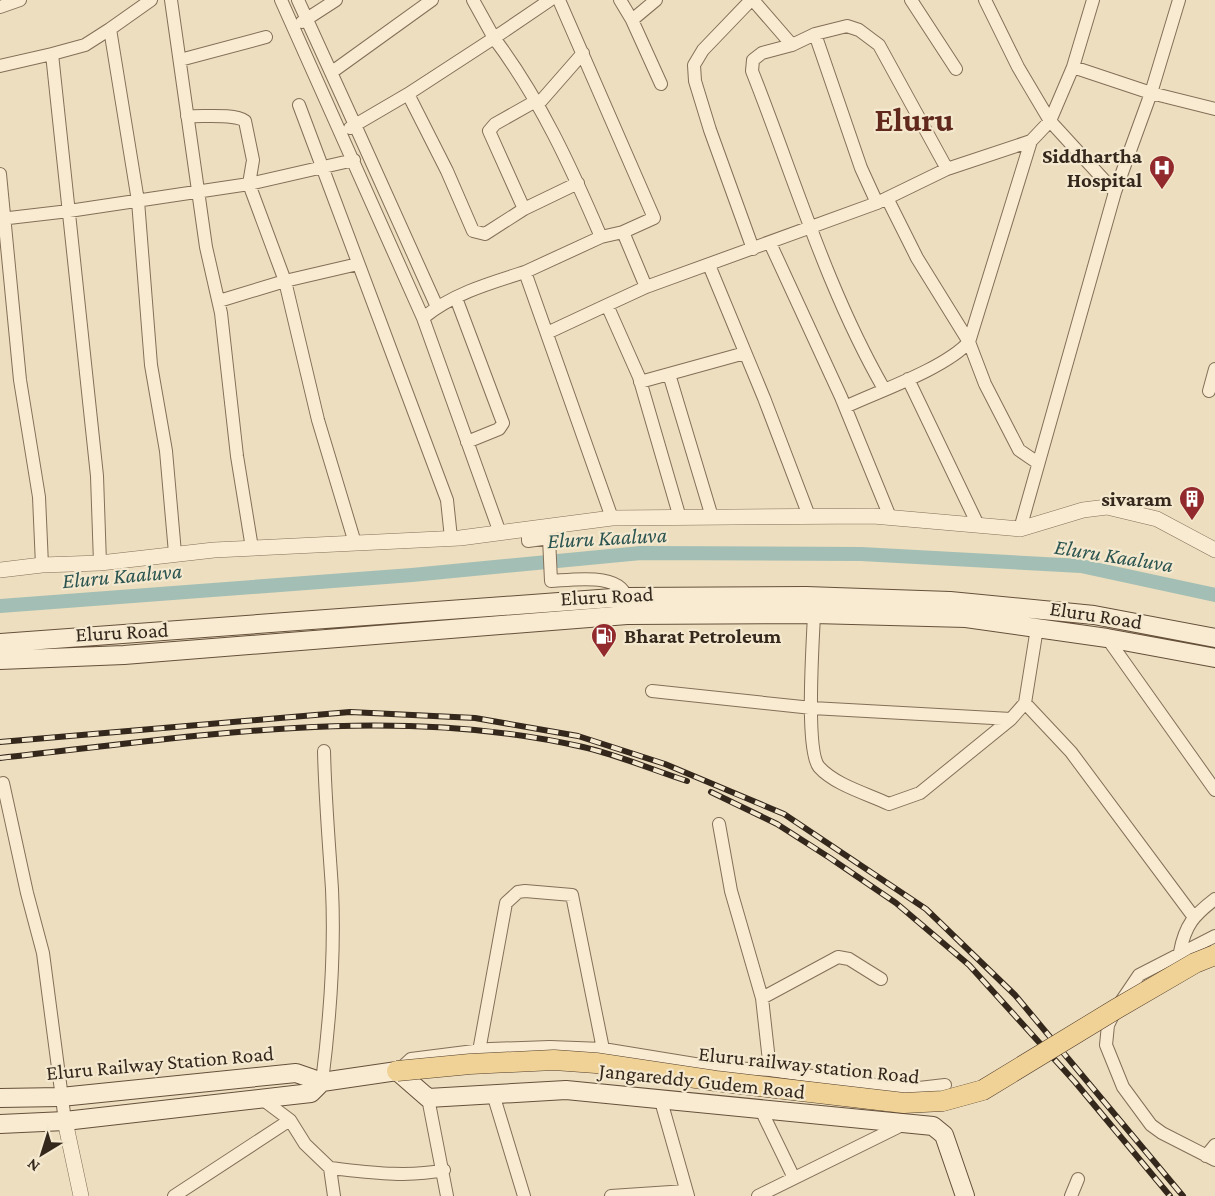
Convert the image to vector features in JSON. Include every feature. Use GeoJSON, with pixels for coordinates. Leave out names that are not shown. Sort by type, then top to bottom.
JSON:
{"type":"FeatureCollection","features":[{"type":"Feature","properties":{"kind":"main road","name":"Eluru Road"},"geometry":{"type":"LineString","coordinates":[[0,643],[806,596],[950,601],[1094,615],[1215,638]]}},
{"type":"Feature","properties":{"kind":"main road","name":"Eluru Road"},"geometry":{"type":"LineString","coordinates":[[0,660],[124,655],[627,606],[814,615],[966,618],[1107,638],[1215,658]]}},
{"type":"Feature","properties":{"kind":"main road","name":"Eluru railway station Road"},"geometry":{"type":"LineString","coordinates":[[65,1121],[311,1093],[322,1082],[398,1071],[503,1062],[596,1062],[716,1082],[904,1104],[943,1101],[983,1090],[1195,963],[1215,955]]}},
{"type":"Feature","properties":{"kind":"main road"},"geometry":{"type":"LineString","coordinates":[[398,1071],[428,1098]]}},
{"type":"Feature","properties":{"kind":"main road","name":"Eluru Railway Station Road"},"geometry":{"type":"LineString","coordinates":[[0,1098],[61,1096],[296,1073],[322,1082]]}},
{"type":"Feature","properties":{"kind":"main road","name":"Jangareddy Gudem Road"},"geometry":{"type":"LineString","coordinates":[[428,1098],[566,1090],[933,1126],[944,1135],[966,1196]]}},
{"type":"Feature","properties":{"kind":"main road"},"geometry":{"type":"LineString","coordinates":[[0,1125],[65,1121]]}},
{"type":"Feature","properties":{"kind":"street"},"geometry":{"type":"LineString","coordinates":[[0,7],[20,0]]}},
{"type":"Feature","properties":{"kind":"street"},"geometry":{"type":"LineString","coordinates":[[0,66],[85,45],[151,0]]}},
{"type":"Feature","properties":{"kind":"street"},"geometry":{"type":"LineString","coordinates":[[171,0],[200,191],[206,246],[219,302],[237,456],[252,548]]}},
{"type":"Feature","properties":{"kind":"street"},"geometry":{"type":"LineString","coordinates":[[281,0],[342,133],[350,161],[423,318],[500,533]]}},
{"type":"Feature","properties":{"kind":"street"},"geometry":{"type":"LineString","coordinates":[[298,0],[437,307]]}},
{"type":"Feature","properties":{"kind":"street"},"geometry":{"type":"LineString","coordinates":[[293,27],[336,0]]}},
{"type":"Feature","properties":{"kind":"street"},"geometry":{"type":"LineString","coordinates":[[332,72],[432,0]]}},
{"type":"Feature","properties":{"kind":"street"},"geometry":{"type":"LineString","coordinates":[[473,0],[494,38],[523,77],[534,102],[551,126],[601,237]]}},
{"type":"Feature","properties":{"kind":"street"},"geometry":{"type":"LineString","coordinates":[[342,133],[408,94],[550,0]]}},
{"type":"Feature","properties":{"kind":"street"},"geometry":{"type":"LineString","coordinates":[[423,318],[437,307],[488,283],[525,272],[601,237],[623,232],[654,218],[559,0]]}},
{"type":"Feature","properties":{"kind":"street"},"geometry":{"type":"LineString","coordinates":[[620,0],[662,84]]}},
{"type":"Feature","properties":{"kind":"street"},"geometry":{"type":"LineString","coordinates":[[632,20],[656,0]]}},
{"type":"Feature","properties":{"kind":"street"},"geometry":{"type":"LineString","coordinates":[[753,249],[710,130],[695,81],[694,65],[703,50],[752,0],[792,45]]}},
{"type":"Feature","properties":{"kind":"street"},"geometry":{"type":"LineString","coordinates":[[912,0],[956,69]]}},
{"type":"Feature","properties":{"kind":"street"},"geometry":{"type":"LineString","coordinates":[[845,407],[908,379],[962,350],[969,342],[1031,141],[1050,121],[1073,67],[1093,0]]}},
{"type":"Feature","properties":{"kind":"street"},"geometry":{"type":"LineString","coordinates":[[1020,529],[1115,192],[1151,93],[1179,0]]}},
{"type":"Feature","properties":{"kind":"street"},"geometry":{"type":"LineString","coordinates":[[989,2],[1018,67],[1050,121],[1115,192]]}},
{"type":"Feature","properties":{"kind":"street"},"geometry":{"type":"LineString","coordinates":[[884,389],[867,361],[812,225],[752,71],[753,60],[762,53],[792,45],[815,34],[847,26],[859,30],[879,45],[947,169]]}},
{"type":"Feature","properties":{"kind":"street"},"geometry":{"type":"LineString","coordinates":[[110,29],[138,201],[152,366],[166,451],[175,553]]}},
{"type":"Feature","properties":{"kind":"street"},"geometry":{"type":"LineString","coordinates":[[815,34],[861,168],[969,342],[985,384],[1019,450],[1038,463]]}},
{"type":"Feature","properties":{"kind":"street"},"geometry":{"type":"LineString","coordinates":[[180,60],[266,37]]}},
{"type":"Feature","properties":{"kind":"street"},"geometry":{"type":"LineString","coordinates":[[524,209],[489,131],[495,124],[534,102],[541,101],[583,53]]}},
{"type":"Feature","properties":{"kind":"street"},"geometry":{"type":"LineString","coordinates":[[52,54],[97,476],[100,563]]}},
{"type":"Feature","properties":{"kind":"street"},"geometry":{"type":"LineString","coordinates":[[1073,67],[1151,93],[1215,109]]}},
{"type":"Feature","properties":{"kind":"street"},"geometry":{"type":"LineString","coordinates":[[408,94],[447,171],[473,231],[485,234],[524,209],[578,183]]}},
{"type":"Feature","properties":{"kind":"street"},"geometry":{"type":"LineString","coordinates":[[299,105],[327,168],[358,264],[447,500],[456,538]]}},
{"type":"Feature","properties":{"kind":"street"},"geometry":{"type":"LineString","coordinates":[[187,116],[212,118],[231,116],[245,121],[254,160],[249,184],[285,281],[318,420],[355,543]]}},
{"type":"Feature","properties":{"kind":"street"},"geometry":{"type":"LineString","coordinates":[[547,333],[646,287],[882,200],[947,169],[1031,141]]}},
{"type":"Feature","properties":{"kind":"street"},"geometry":{"type":"LineString","coordinates":[[2,218],[69,211],[249,184],[350,161]]}},
{"type":"Feature","properties":{"kind":"street"},"geometry":{"type":"LineString","coordinates":[[0,174],[2,218],[20,380],[39,497],[42,565]]}},
{"type":"Feature","properties":{"kind":"street"},"geometry":{"type":"LineString","coordinates":[[623,232],[646,287]]}},
{"type":"Feature","properties":{"kind":"street"},"geometry":{"type":"LineString","coordinates":[[770,243],[845,407],[890,517]]}},
{"type":"Feature","properties":{"kind":"street"},"geometry":{"type":"LineString","coordinates":[[219,302],[285,281],[358,264]]}},
{"type":"Feature","properties":{"kind":"street"},"geometry":{"type":"LineString","coordinates":[[709,265],[808,516]]}},
{"type":"Feature","properties":{"kind":"street"},"geometry":{"type":"LineString","coordinates":[[525,272],[612,518]]}},
{"type":"Feature","properties":{"kind":"street"},"geometry":{"type":"LineString","coordinates":[[456,298],[503,423],[499,429],[468,442]]}},
{"type":"Feature","properties":{"kind":"street"},"geometry":{"type":"LineString","coordinates":[[607,305],[640,382],[680,518]]}},
{"type":"Feature","properties":{"kind":"street"},"geometry":{"type":"LineString","coordinates":[[640,382],[745,353]]}},
{"type":"Feature","properties":{"kind":"street"},"geometry":{"type":"LineString","coordinates":[[669,374],[712,517]]}},
{"type":"Feature","properties":{"kind":"street"},"geometry":{"type":"LineString","coordinates":[[908,379],[978,525]]}},
{"type":"Feature","properties":{"kind":"street"},"geometry":{"type":"LineString","coordinates":[[528,536],[612,518],[890,517],[1020,529],[1083,510],[1115,508],[1157,519],[1215,550]]}},
{"type":"Feature","properties":{"kind":"street"},"geometry":{"type":"LineString","coordinates":[[0,570],[42,565],[100,563],[175,553],[456,538],[500,533],[549,538],[551,581],[606,580],[621,589],[627,606]]}},
{"type":"Feature","properties":{"kind":"street"},"geometry":{"type":"LineString","coordinates":[[814,615],[812,708],[814,760],[828,774],[889,804],[920,793],[1011,719],[1025,703],[1037,628]]}},
{"type":"Feature","properties":{"kind":"street"},"geometry":{"type":"LineString","coordinates":[[1107,638],[1215,790]]}},
{"type":"Feature","properties":{"kind":"street"},"geometry":{"type":"LineString","coordinates":[[652,691],[812,708],[1011,719]]}},
{"type":"Feature","properties":{"kind":"street"},"geometry":{"type":"LineString","coordinates":[[1025,703],[1071,752],[1193,916]]}},
{"type":"Feature","properties":{"kind":"street"},"geometry":{"type":"LineString","coordinates":[[322,1082],[329,1026],[332,890],[325,818],[324,751]]}},
{"type":"Feature","properties":{"kind":"street"},"geometry":{"type":"LineString","coordinates":[[3,783],[27,893],[43,953],[61,1096],[81,1196]]}},
{"type":"Feature","properties":{"kind":"street"},"geometry":{"type":"LineString","coordinates":[[719,824],[731,891],[749,945],[762,998],[770,1070]]}},
{"type":"Feature","properties":{"kind":"street"},"geometry":{"type":"LineString","coordinates":[[479,1051],[506,903],[518,892],[525,891],[568,892],[572,895],[603,1049]]}},
{"type":"Feature","properties":{"kind":"street"},"geometry":{"type":"LineString","coordinates":[[1180,952],[1182,940],[1193,916],[1215,899]]}},
{"type":"Feature","properties":{"kind":"street"},"geometry":{"type":"LineString","coordinates":[[1215,936],[1139,975],[1108,1025],[1106,1045],[1123,1087],[1151,1125],[1211,1158],[1215,1145]]}},
{"type":"Feature","properties":{"kind":"street"},"geometry":{"type":"LineString","coordinates":[[762,998],[838,957],[849,959],[880,980]]}},
{"type":"Feature","properties":{"kind":"street"},"geometry":{"type":"LineString","coordinates":[[398,1071],[411,1059],[479,1051],[550,1047],[603,1049],[713,1067],[770,1070],[875,1085],[919,1088],[945,1085]]}},
{"type":"Feature","properties":{"kind":"street"},"geometry":{"type":"LineString","coordinates":[[494,1094],[524,1196]]}},
{"type":"Feature","properties":{"kind":"street"},"geometry":{"type":"LineString","coordinates":[[428,1098],[432,1172],[447,1196]]}},
{"type":"Feature","properties":{"kind":"street"},"geometry":{"type":"LineString","coordinates":[[262,1099],[290,1120],[305,1143],[330,1168],[334,1196]]}},
{"type":"Feature","properties":{"kind":"street"},"geometry":{"type":"LineString","coordinates":[[611,1196],[687,1193],[660,1101]]}},
{"type":"Feature","properties":{"kind":"street"},"geometry":{"type":"LineString","coordinates":[[761,1110],[794,1178]]}},
{"type":"Feature","properties":{"kind":"street"},"geometry":{"type":"LineString","coordinates":[[174,1196],[290,1120]]}},
{"type":"Feature","properties":{"kind":"street"},"geometry":{"type":"LineString","coordinates":[[758,1196],[774,1192],[794,1178],[905,1123]]}},
{"type":"Feature","properties":{"kind":"street"},"geometry":{"type":"LineString","coordinates":[[330,1168],[432,1172]]}},
{"type":"Feature","properties":{"kind":"street"},"geometry":{"type":"LineString","coordinates":[[1071,1196],[1078,1179]]}},
{"type":"Feature","properties":{"kind":"waterway","name":"Eluru Kaaluva"},"geometry":{"type":"LineString","coordinates":[[0,606],[412,575],[641,553],[861,554],[1081,566],[1215,595]]}},
{"type":"Feature","properties":{"kind":"railway"},"geometry":{"type":"LineString","coordinates":[[0,742],[350,712],[475,718],[578,736],[665,764],[784,814],[926,909],[1015,995],[1183,1196]]}},
{"type":"Feature","properties":{"kind":"railway"},"geometry":{"type":"LineString","coordinates":[[0,758],[146,741],[292,728],[438,727],[510,734],[583,747],[687,781]]}},
{"type":"Feature","properties":{"kind":"railway"},"geometry":{"type":"LineString","coordinates":[[711,792],[777,824],[830,858],[896,903],[969,965],[1075,1082],[1170,1196]]}},
{"type":"Feature","properties":{"kind":"place","name":"Siddhartha Hospital"},"geometry":{"type":"Point","coordinates":[1162,191]}},
{"type":"Feature","properties":{"kind":"place","name":"sivaram"},"geometry":{"type":"Point","coordinates":[1192,522]}},
{"type":"Feature","properties":{"kind":"place","name":"Bharat Petroleum"},"geometry":{"type":"Point","coordinates":[604,659]}},
{"type":"Feature","properties":{"kind":"district","name":"Eluru"},"geometry":{"type":"Point","coordinates":[914,119]}}]}
